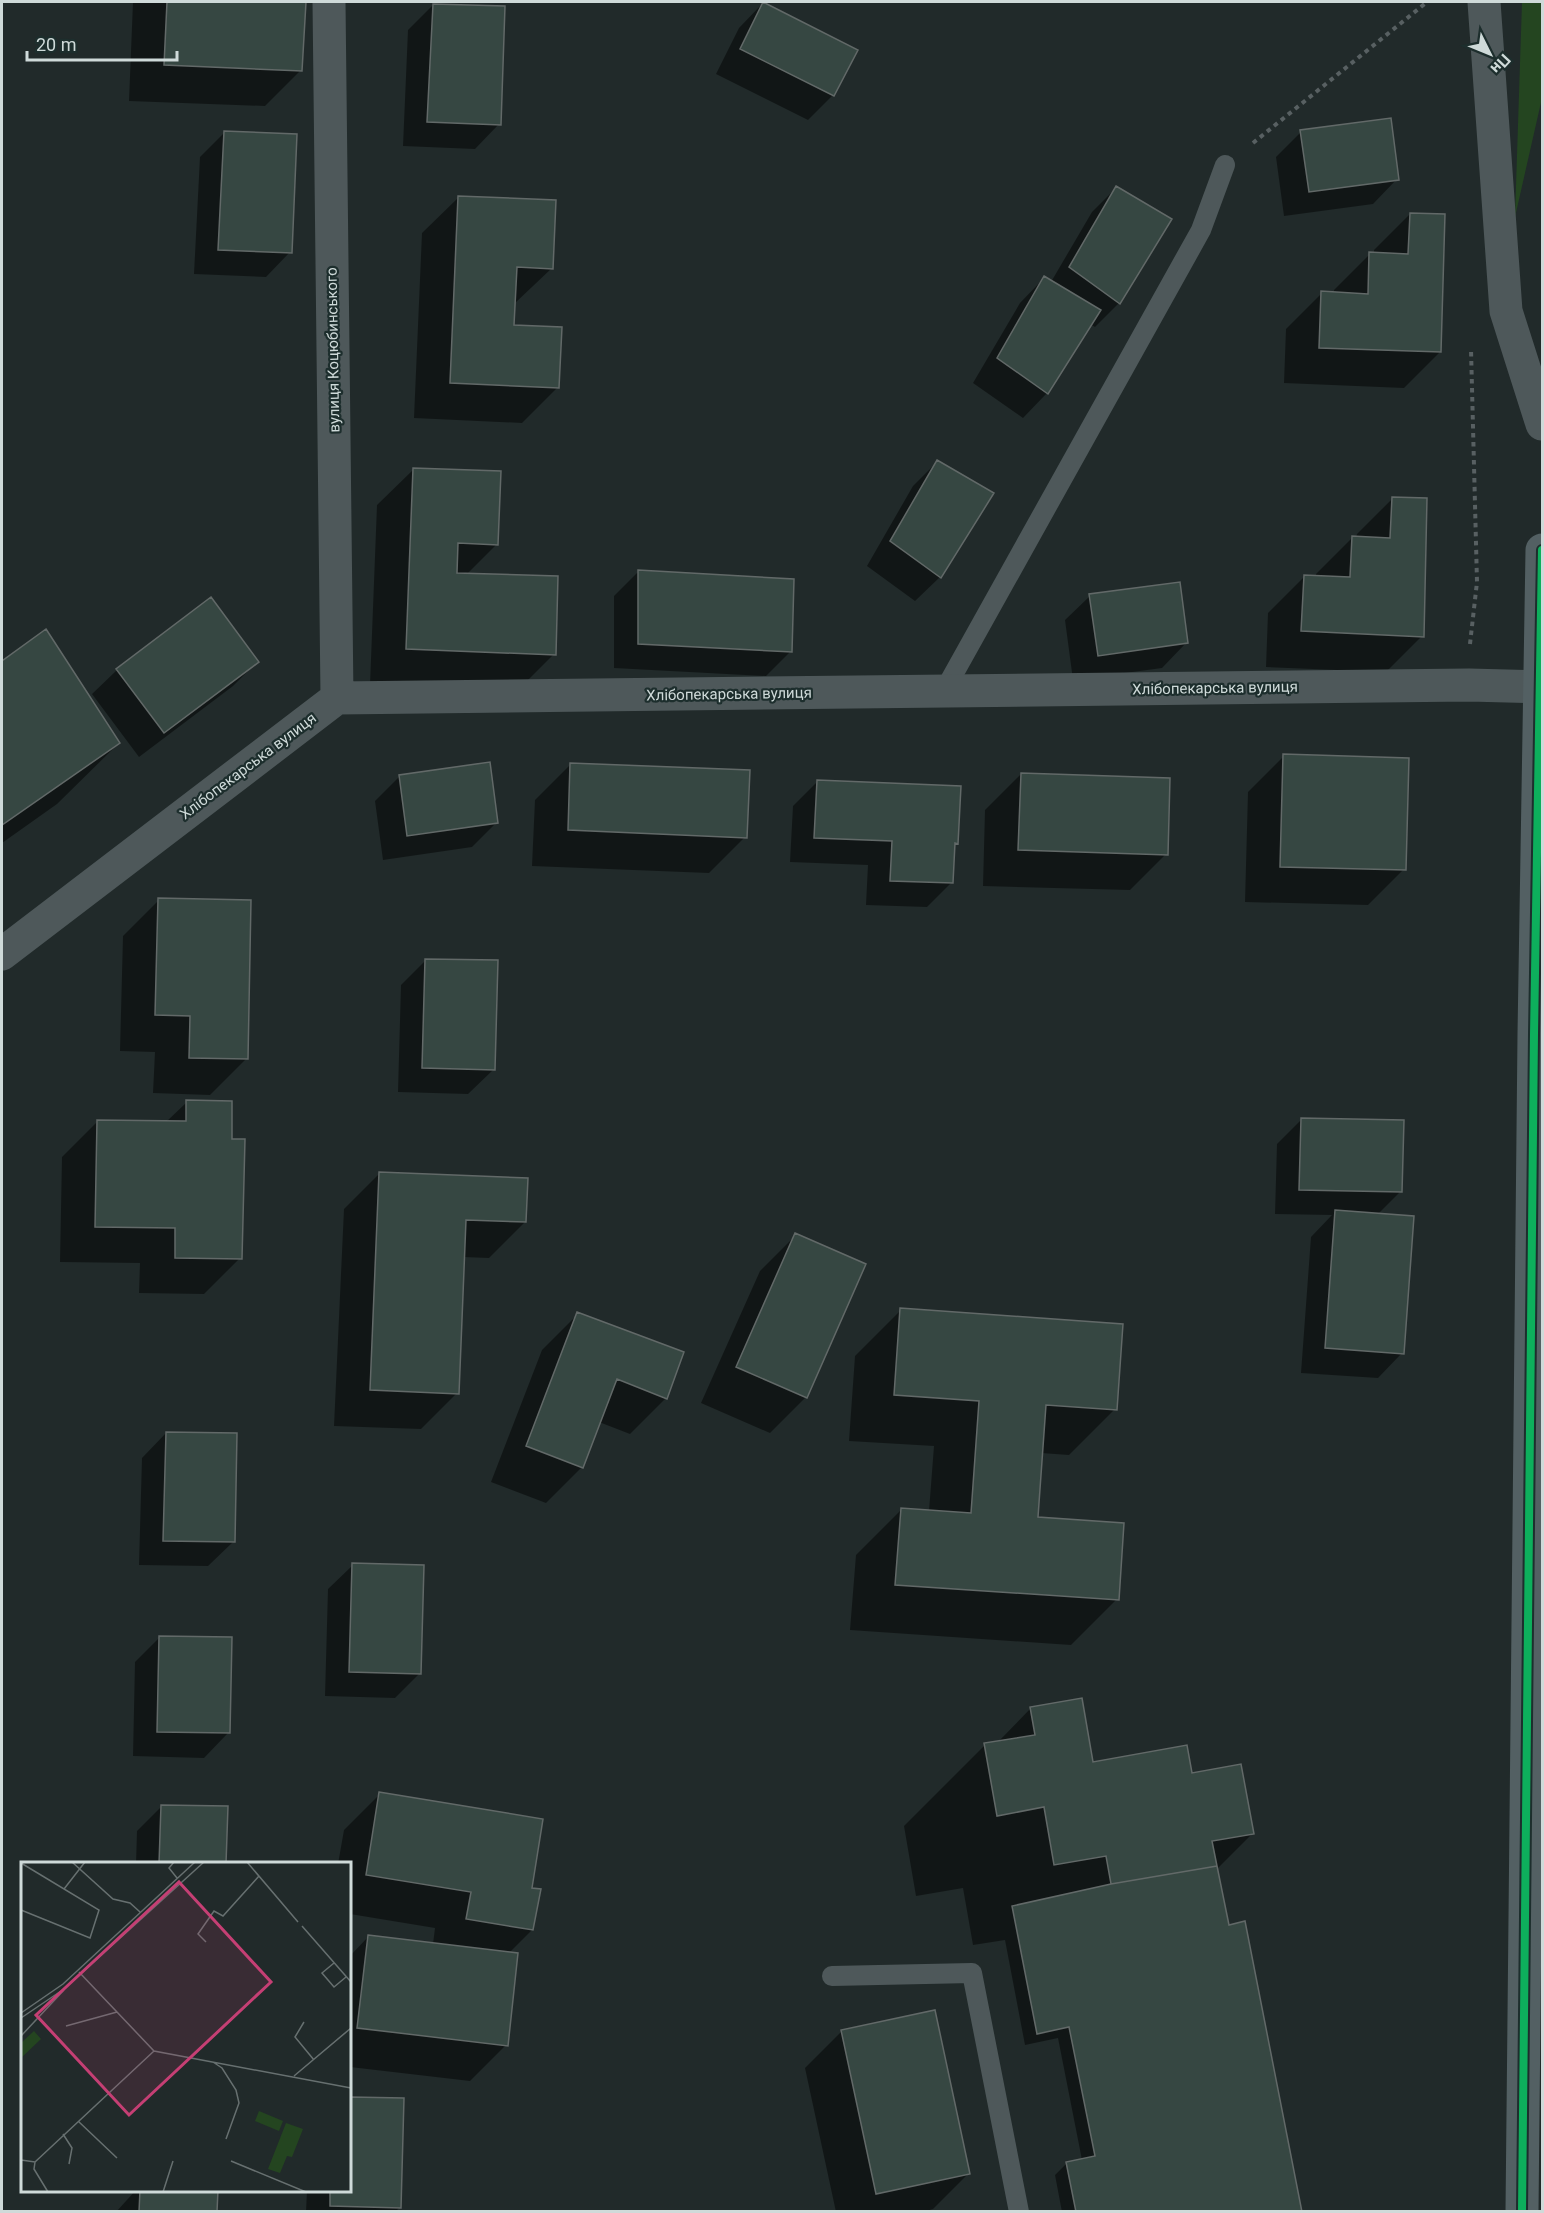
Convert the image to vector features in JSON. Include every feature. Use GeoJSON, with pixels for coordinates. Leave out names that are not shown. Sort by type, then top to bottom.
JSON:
{"type":"FeatureCollection","features":[{"type":"Feature","properties":{"kind":"main road"},"geometry":{"type":"LineString","coordinates":[[1522,2211],[1533,1034],[1542,550]]}},
{"type":"Feature","properties":{"kind":"street","name":"вулиця Коцюбинського"},"geometry":{"type":"LineString","coordinates":[[329,2],[338,698]]}},
{"type":"Feature","properties":{"kind":"street"},"geometry":{"type":"LineString","coordinates":[[1484,2],[1506,311],[1542,424]]}},
{"type":"Feature","properties":{"kind":"street","name":"Хлібопекарська вулиця"},"geometry":{"type":"LineString","coordinates":[[2,954],[338,698],[1469,685],[1541,687]]}},
{"type":"Feature","properties":{"kind":"lane"},"geometry":{"type":"LineString","coordinates":[[944,691],[1201,230],[1225,165]]}},
{"type":"Feature","properties":{"kind":"lane"},"geometry":{"type":"LineString","coordinates":[[832,1976],[972,1973],[1019,2211]]}},
{"type":"Feature","properties":{"kind":"path"},"geometry":{"type":"LineString","coordinates":[[1225,165],[1427,2]]}},
{"type":"Feature","properties":{"kind":"path"},"geometry":{"type":"LineString","coordinates":[[1470,647],[1477,582]]}},
{"type":"Feature","properties":{"kind":"green space"},"geometry":{"type":"Polygon","coordinates":[[[1522,2],[1542,2],[1542,98],[1515,217],[1522,2]]]}},
{"type":"Feature","properties":{"kind":"building"},"geometry":{"type":"Polygon","coordinates":[[[167,2],[306,2],[302,71],[164,65],[167,2]]]}},
{"type":"Feature","properties":{"kind":"building"},"geometry":{"type":"Polygon","coordinates":[[[763,2],[858,50],[834,96],[740,49],[763,2]]]}},
{"type":"Feature","properties":{"kind":"building"},"geometry":{"type":"Polygon","coordinates":[[[433,4],[505,6],[501,125],[427,122],[433,4]]]}},
{"type":"Feature","properties":{"kind":"building"},"geometry":{"type":"Polygon","coordinates":[[[1391,118],[1399,180],[1309,192],[1300,130],[1391,118]]]}},
{"type":"Feature","properties":{"kind":"building"},"geometry":{"type":"Polygon","coordinates":[[[224,131],[297,134],[292,253],[218,250],[224,131]]]}},
{"type":"Feature","properties":{"kind":"building"},"geometry":{"type":"Polygon","coordinates":[[[1116,186],[1172,219],[1120,304],[1069,267],[1116,186]]]}},
{"type":"Feature","properties":{"kind":"building"},"geometry":{"type":"Polygon","coordinates":[[[458,196],[556,200],[553,269],[517,267],[514,325],[562,327],[559,388],[450,383],[458,196]]]}},
{"type":"Feature","properties":{"kind":"building"},"geometry":{"type":"Polygon","coordinates":[[[1410,213],[1445,214],[1441,352],[1319,348],[1321,291],[1368,294],[1369,252],[1408,254],[1410,213]]]}},
{"type":"Feature","properties":{"kind":"building"},"geometry":{"type":"Polygon","coordinates":[[[1044,276],[1101,310],[1048,394],[997,358],[1044,276]]]}},
{"type":"Feature","properties":{"kind":"building"},"geometry":{"type":"Polygon","coordinates":[[[937,460],[994,493],[941,578],[890,541],[937,460]]]}},
{"type":"Feature","properties":{"kind":"building"},"geometry":{"type":"Polygon","coordinates":[[[413,468],[501,471],[498,545],[458,543],[457,573],[558,576],[556,655],[406,649],[413,468]]]}},
{"type":"Feature","properties":{"kind":"building"},"geometry":{"type":"Polygon","coordinates":[[[1392,497],[1427,498],[1424,637],[1301,631],[1304,575],[1350,577],[1352,536],[1390,538],[1392,497]]]}},
{"type":"Feature","properties":{"kind":"building"},"geometry":{"type":"Polygon","coordinates":[[[638,570],[794,579],[792,652],[638,644],[638,570]]]}},
{"type":"Feature","properties":{"kind":"building"},"geometry":{"type":"Polygon","coordinates":[[[1180,582],[1188,643],[1098,656],[1089,594],[1180,582]]]}},
{"type":"Feature","properties":{"kind":"building"},"geometry":{"type":"Polygon","coordinates":[[[211,597],[259,662],[164,733],[116,669],[211,597]]]}},
{"type":"Feature","properties":{"kind":"building"},"geometry":{"type":"Polygon","coordinates":[[[46,629],[120,743],[2,825],[2,661],[46,629]]]}},
{"type":"Feature","properties":{"kind":"building"},"geometry":{"type":"Polygon","coordinates":[[[1283,754],[1409,758],[1406,870],[1280,867],[1283,754]]]}},
{"type":"Feature","properties":{"kind":"building"},"geometry":{"type":"Polygon","coordinates":[[[490,762],[498,823],[407,836],[399,775],[490,762]]]}},
{"type":"Feature","properties":{"kind":"building"},"geometry":{"type":"Polygon","coordinates":[[[570,763],[750,770],[747,838],[568,830],[570,763]]]}},
{"type":"Feature","properties":{"kind":"building"},"geometry":{"type":"Polygon","coordinates":[[[1021,773],[1170,778],[1168,855],[1018,850],[1021,773]]]}},
{"type":"Feature","properties":{"kind":"building"},"geometry":{"type":"Polygon","coordinates":[[[817,780],[961,786],[953,883],[890,881],[892,841],[814,838],[817,780]]]}},
{"type":"Feature","properties":{"kind":"building"},"geometry":{"type":"Polygon","coordinates":[[[158,898],[251,900],[248,1059],[189,1058],[190,1016],[155,1015],[158,898]]]}},
{"type":"Feature","properties":{"kind":"building"},"geometry":{"type":"Polygon","coordinates":[[[425,959],[498,960],[495,1070],[422,1068],[425,959]]]}},
{"type":"Feature","properties":{"kind":"building"},"geometry":{"type":"Polygon","coordinates":[[[186,1100],[232,1101],[232,1139],[245,1139],[242,1259],[175,1258],[175,1228],[95,1227],[97,1120],[186,1121],[186,1100]]]}},
{"type":"Feature","properties":{"kind":"building"},"geometry":{"type":"Polygon","coordinates":[[[1301,1118],[1404,1120],[1402,1192],[1299,1190],[1301,1118]]]}},
{"type":"Feature","properties":{"kind":"building"},"geometry":{"type":"Polygon","coordinates":[[[379,1172],[528,1178],[526,1222],[466,1220],[459,1394],[370,1390],[379,1172]]]}},
{"type":"Feature","properties":{"kind":"building"},"geometry":{"type":"Polygon","coordinates":[[[1335,1210],[1414,1216],[1404,1354],[1325,1348],[1335,1210]]]}},
{"type":"Feature","properties":{"kind":"building"},"geometry":{"type":"Polygon","coordinates":[[[795,1233],[866,1264],[807,1398],[736,1367],[795,1233]]]}},
{"type":"Feature","properties":{"kind":"building"},"geometry":{"type":"Polygon","coordinates":[[[900,1308],[1123,1324],[1117,1410],[1046,1405],[1038,1517],[1124,1523],[1119,1600],[895,1585],[901,1508],[971,1513],[979,1401],[894,1395],[900,1308]]]}},
{"type":"Feature","properties":{"kind":"building"},"geometry":{"type":"Polygon","coordinates":[[[577,1312],[684,1352],[667,1399],[617,1379],[583,1468],[526,1446],[577,1312]]]}},
{"type":"Feature","properties":{"kind":"building"},"geometry":{"type":"Polygon","coordinates":[[[166,1432],[237,1433],[235,1542],[163,1541],[166,1432]]]}},
{"type":"Feature","properties":{"kind":"building"},"geometry":{"type":"Polygon","coordinates":[[[352,1563],[424,1565],[421,1674],[349,1672],[352,1563]]]}},
{"type":"Feature","properties":{"kind":"building"},"geometry":{"type":"Polygon","coordinates":[[[159,1636],[232,1637],[230,1733],[157,1732],[159,1636]]]}},
{"type":"Feature","properties":{"kind":"building"},"geometry":{"type":"Polygon","coordinates":[[[1082,1698],[1093,1762],[1187,1745],[1192,1773],[1241,1764],[1254,1834],[1212,1841],[1217,1866],[1111,1884],[1106,1856],[1054,1865],[1044,1807],[997,1816],[984,1743],[1035,1735],[1030,1707],[1082,1698]]]}},
{"type":"Feature","properties":{"kind":"building"},"geometry":{"type":"Polygon","coordinates":[[[379,1792],[543,1819],[532,1888],[541,1889],[533,1930],[466,1919],[471,1892],[366,1875],[379,1792]]]}},
{"type":"Feature","properties":{"kind":"building"},"geometry":{"type":"Polygon","coordinates":[[[161,1805],[228,1806],[226,1862],[159,1862],[161,1805]]]}},
{"type":"Feature","properties":{"kind":"building"},"geometry":{"type":"Polygon","coordinates":[[[1217,1866],[1229,1925],[1245,1921],[1302,2212],[1076,2212],[1066,2162],[1095,2156],[1069,2027],[1037,2034],[1012,1906],[1111,1884],[1217,1866]]]}},
{"type":"Feature","properties":{"kind":"building"},"geometry":{"type":"Polygon","coordinates":[[[368,1935],[518,1953],[508,2046],[357,2028],[368,1935]]]}},
{"type":"Feature","properties":{"kind":"building"},"geometry":{"type":"Polygon","coordinates":[[[935,2010],[970,2174],[876,2194],[841,2030],[935,2010]]]}},
{"type":"Feature","properties":{"kind":"building"},"geometry":{"type":"Polygon","coordinates":[[[351,2097],[404,2098],[401,2208],[330,2206],[330,2192],[351,2192],[351,2097]]]}},
{"type":"Feature","properties":{"kind":"building"},"geometry":{"type":"Polygon","coordinates":[[[140,2192],[218,2192],[217,2212],[139,2212],[140,2192]]]}},
{"type":"Feature","properties":{"kind":"transit line"},"geometry":{"type":"LineString","coordinates":[[1522,2212],[1534,1034],[1542,550]]}}]}
